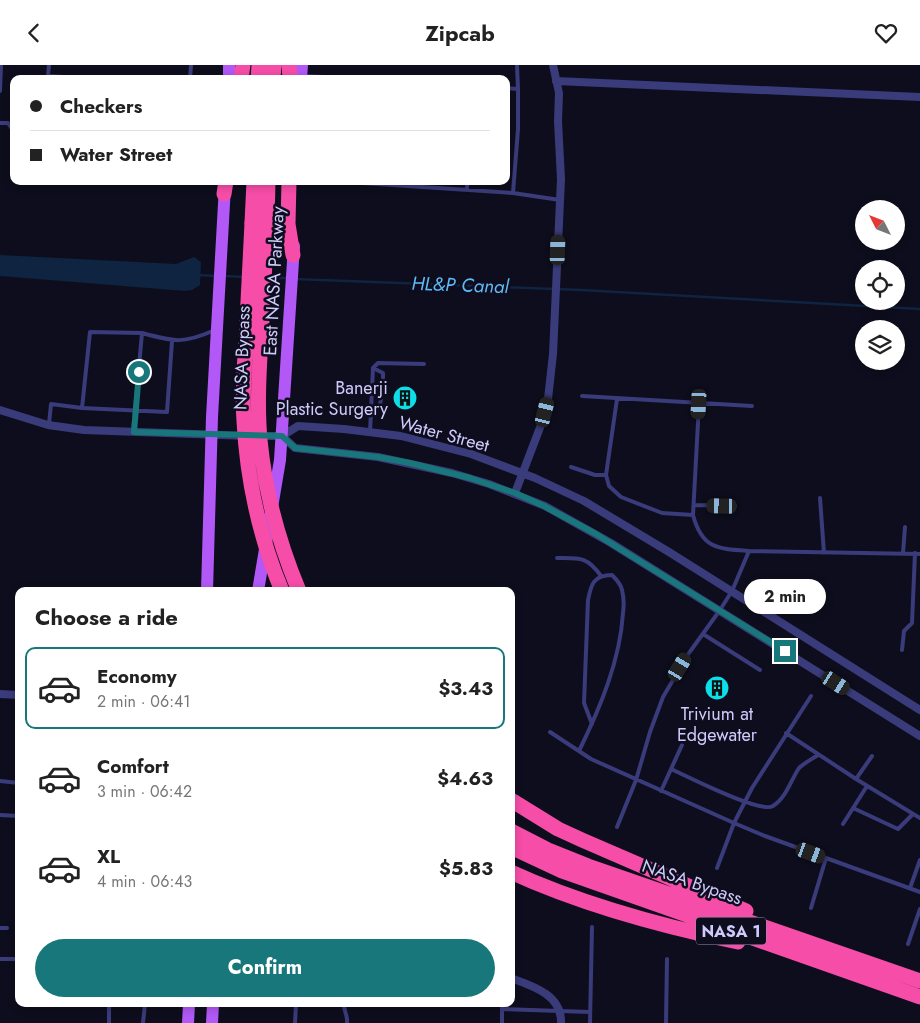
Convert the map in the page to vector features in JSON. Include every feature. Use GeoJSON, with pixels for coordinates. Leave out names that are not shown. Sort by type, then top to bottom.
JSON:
{"type":"FeatureCollection","features":[{"type":"Feature","properties":{"kind":"highway"},"geometry":{"type":"LineString","coordinates":[[290,65],[299,75]]}},
{"type":"Feature","properties":{"kind":"highway","name":"NASA Bypass"},"geometry":{"type":"LineString","coordinates":[[254,185],[259,223],[258,387],[260,440],[273,513],[297,587]]}},
{"type":"Feature","properties":{"kind":"highway","name":"NASA Bypass"},"geometry":{"type":"LineString","coordinates":[[267,185],[259,223],[243,390],[244,426],[250,479],[260,523],[281,587]]}},
{"type":"Feature","properties":{"kind":"highway"},"geometry":{"type":"LineString","coordinates":[[289,185],[288,224],[293,255]]}},
{"type":"Feature","properties":{"kind":"highway"},"geometry":{"type":"LineString","coordinates":[[515,802],[566,833],[745,910],[803,940]]}},
{"type":"Feature","properties":{"kind":"highway","name":"NASA Bypass"},"geometry":{"type":"LineString","coordinates":[[515,834],[578,877],[920,997]]}},
{"type":"Feature","properties":{"kind":"highway","name":"NASA Bypass"},"geometry":{"type":"LineString","coordinates":[[515,848],[588,866],[920,981]]}},
{"type":"Feature","properties":{"kind":"highway"},"geometry":{"type":"LineString","coordinates":[[515,874],[564,895],[690,932],[798,955]]}},
{"type":"Feature","properties":{"kind":"main road","name":"East NASA Parkway"},"geometry":{"type":"LineString","coordinates":[[259,587],[280,460],[296,185]]}},
{"type":"Feature","properties":{"kind":"main road"},"geometry":{"type":"LineString","coordinates":[[207,587],[212,435],[225,186]]}},
{"type":"Feature","properties":{"kind":"main road"},"geometry":{"type":"LineString","coordinates":[[188,1023],[189,1007]]}},
{"type":"Feature","properties":{"kind":"main road"},"geometry":{"type":"LineString","coordinates":[[212,1023],[213,1007]]}},
{"type":"Feature","properties":{"kind":"street"},"geometry":{"type":"LineString","coordinates":[[515,493],[541,425],[548,399],[556,314],[561,179],[558,121],[559,93],[553,65]]}},
{"type":"Feature","properties":{"kind":"street"},"geometry":{"type":"LineString","coordinates":[[556,81],[920,97]]}},
{"type":"Feature","properties":{"kind":"street"},"geometry":{"type":"LineString","coordinates":[[0,409],[48,425],[84,430],[282,436]]}},
{"type":"Feature","properties":{"kind":"street","name":"Water Street"},"geometry":{"type":"LineString","coordinates":[[920,710],[732,591],[584,501],[523,473],[471,454],[401,436],[298,426],[282,436],[295,448],[378,457],[410,463],[470,478],[515,493],[544,506],[596,534],[920,737]]}},
{"type":"Feature","properties":{"kind":"street"},"geometry":{"type":"LineString","coordinates":[[0,694],[15,695]]}},
{"type":"Feature","properties":{"kind":"street"},"geometry":{"type":"LineString","coordinates":[[515,980],[551,997],[561,1015],[561,1023]]}},
{"type":"Feature","properties":{"kind":"lane"},"geometry":{"type":"LineString","coordinates":[[0,91],[1,65]]}},
{"type":"Feature","properties":{"kind":"lane"},"geometry":{"type":"LineString","coordinates":[[513,193],[518,129],[517,65]]}},
{"type":"Feature","properties":{"kind":"lane"},"geometry":{"type":"LineString","coordinates":[[510,88],[518,89]]}},
{"type":"Feature","properties":{"kind":"lane"},"geometry":{"type":"LineString","coordinates":[[397,185],[513,193],[560,200]]}},
{"type":"Feature","properties":{"kind":"lane"},"geometry":{"type":"LineString","coordinates":[[82,408],[90,332],[142,333],[172,341],[184,341],[217,329]]}},
{"type":"Feature","properties":{"kind":"lane"},"geometry":{"type":"LineString","coordinates":[[134,432],[142,333]]}},
{"type":"Feature","properties":{"kind":"lane"},"geometry":{"type":"LineString","coordinates":[[48,425],[51,404],[82,408],[167,411],[172,341]]}},
{"type":"Feature","properties":{"kind":"lane"},"geometry":{"type":"LineString","coordinates":[[370,432],[373,368],[378,363],[424,364]]}},
{"type":"Feature","properties":{"kind":"lane"},"geometry":{"type":"LineString","coordinates":[[373,368],[383,373],[383,383]]}},
{"type":"Feature","properties":{"kind":"lane"},"geometry":{"type":"LineString","coordinates":[[371,411],[380,405],[382,392]]}},
{"type":"Feature","properties":{"kind":"lane"},"geometry":{"type":"LineString","coordinates":[[582,396],[752,406]]}},
{"type":"Feature","properties":{"kind":"lane"},"geometry":{"type":"LineString","coordinates":[[617,399],[606,475],[609,486],[621,497],[662,513],[693,515]]}},
{"type":"Feature","properties":{"kind":"lane"},"geometry":{"type":"LineString","coordinates":[[699,404],[693,515],[697,529],[707,542],[721,549],[749,551],[918,553],[912,623],[904,631],[902,650]]}},
{"type":"Feature","properties":{"kind":"lane"},"geometry":{"type":"LineString","coordinates":[[571,467],[595,475],[606,475]]}},
{"type":"Feature","properties":{"kind":"lane"},"geometry":{"type":"LineString","coordinates":[[820,498],[824,553]]}},
{"type":"Feature","properties":{"kind":"lane"},"geometry":{"type":"LineString","coordinates":[[694,505],[735,506]]}},
{"type":"Feature","properties":{"kind":"lane"},"geometry":{"type":"LineString","coordinates":[[904,553],[905,527]]}},
{"type":"Feature","properties":{"kind":"lane"},"geometry":{"type":"LineString","coordinates":[[616,827],[636,780],[650,732],[664,697],[688,653],[720,611],[732,591],[749,551]]}},
{"type":"Feature","properties":{"kind":"lane"},"geometry":{"type":"LineString","coordinates":[[557,558],[580,558],[586,560],[592,564],[601,576]]}},
{"type":"Feature","properties":{"kind":"lane"},"geometry":{"type":"LineString","coordinates":[[579,751],[592,724],[615,661],[622,635],[623,591],[612,575],[601,576],[591,586],[588,600],[584,703],[592,724]]}},
{"type":"Feature","properties":{"kind":"lane"},"geometry":{"type":"LineString","coordinates":[[912,623],[920,624]]}},
{"type":"Feature","properties":{"kind":"lane"},"geometry":{"type":"LineString","coordinates":[[703,634],[760,670]]}},
{"type":"Feature","properties":{"kind":"lane"},"geometry":{"type":"LineString","coordinates":[[717,869],[734,823],[752,787],[811,696]]}},
{"type":"Feature","properties":{"kind":"lane"},"geometry":{"type":"LineString","coordinates":[[550,732],[591,759],[734,823],[920,892]]}},
{"type":"Feature","properties":{"kind":"lane"},"geometry":{"type":"LineString","coordinates":[[786,733],[920,818]]}},
{"type":"Feature","properties":{"kind":"lane"},"geometry":{"type":"LineString","coordinates":[[661,791],[682,745]]}},
{"type":"Feature","properties":{"kind":"lane"},"geometry":{"type":"LineString","coordinates":[[671,769],[744,802],[765,809],[773,806],[792,783],[800,767],[818,755]]}},
{"type":"Feature","properties":{"kind":"lane"},"geometry":{"type":"LineString","coordinates":[[856,779],[872,756]]}},
{"type":"Feature","properties":{"kind":"lane"},"geometry":{"type":"LineString","coordinates":[[0,781],[15,783]]}},
{"type":"Feature","properties":{"kind":"lane"},"geometry":{"type":"LineString","coordinates":[[843,823],[867,786]]}},
{"type":"Feature","properties":{"kind":"lane"},"geometry":{"type":"LineString","coordinates":[[853,808],[898,829],[913,814]]}},
{"type":"Feature","properties":{"kind":"lane"},"geometry":{"type":"LineString","coordinates":[[0,815],[15,816]]}},
{"type":"Feature","properties":{"kind":"lane"},"geometry":{"type":"LineString","coordinates":[[811,908],[826,858]]}},
{"type":"Feature","properties":{"kind":"lane"},"geometry":{"type":"LineString","coordinates":[[910,888],[920,860]]}},
{"type":"Feature","properties":{"kind":"lane"},"geometry":{"type":"LineString","coordinates":[[908,945],[920,909]]}},
{"type":"Feature","properties":{"kind":"lane"},"geometry":{"type":"LineString","coordinates":[[590,1023],[592,927]]}},
{"type":"Feature","properties":{"kind":"lane"},"geometry":{"type":"LineString","coordinates":[[0,928],[8,928]]}},
{"type":"Feature","properties":{"kind":"lane"},"geometry":{"type":"LineString","coordinates":[[0,959],[15,959]]}},
{"type":"Feature","properties":{"kind":"lane"},"geometry":{"type":"LineString","coordinates":[[666,1023],[667,959]]}},
{"type":"Feature","properties":{"kind":"lane"},"geometry":{"type":"LineString","coordinates":[[109,1023],[110,1007]]}},
{"type":"Feature","properties":{"kind":"lane"},"geometry":{"type":"LineString","coordinates":[[143,1023],[145,1007]]}},
{"type":"Feature","properties":{"kind":"lane"},"geometry":{"type":"LineString","coordinates":[[295,1023],[296,1007]]}},
{"type":"Feature","properties":{"kind":"lane"},"geometry":{"type":"LineString","coordinates":[[344,1007],[344,1013],[348,1019],[347,1023]]}},
{"type":"Feature","properties":{"kind":"lane"},"geometry":{"type":"LineString","coordinates":[[502,1023],[502,1009],[590,1011]]}},
{"type":"Feature","properties":{"kind":"water"},"geometry":{"type":"Polygon","coordinates":[[[0,255],[176,264],[194,257],[201,262],[200,285],[192,290],[185,291],[0,276],[0,255]]]}},
{"type":"Feature","properties":{"kind":"waterway","name":"HL&P Canal"},"geometry":{"type":"LineString","coordinates":[[197,275],[217,276]]}},
{"type":"Feature","properties":{"kind":"waterway","name":"HL&P Canal"},"geometry":{"type":"LineString","coordinates":[[225,276],[244,277]]}},
{"type":"Feature","properties":{"kind":"waterway","name":"HL&P Canal"},"geometry":{"type":"LineString","coordinates":[[270,278],[287,278]]}},
{"type":"Feature","properties":{"kind":"waterway","name":"HL&P Canal"},"geometry":{"type":"LineString","coordinates":[[295,279],[581,290],[920,309]]}},
{"type":"Feature","properties":{"kind":"place","name":"Banerji Plastic Surgery"},"geometry":{"type":"Point","coordinates":[405,398]}},
{"type":"Feature","properties":{"kind":"place","name":"Trivium at Edgewater"},"geometry":{"type":"Point","coordinates":[717,688]}},
{"type":"Feature","properties":{"kind":"route"},"geometry":{"type":"LineString","coordinates":[[139,372],[134,432],[282,436],[295,448],[378,457],[452,473],[489,484],[544,506],[596,534],[785,651]]}}]}
